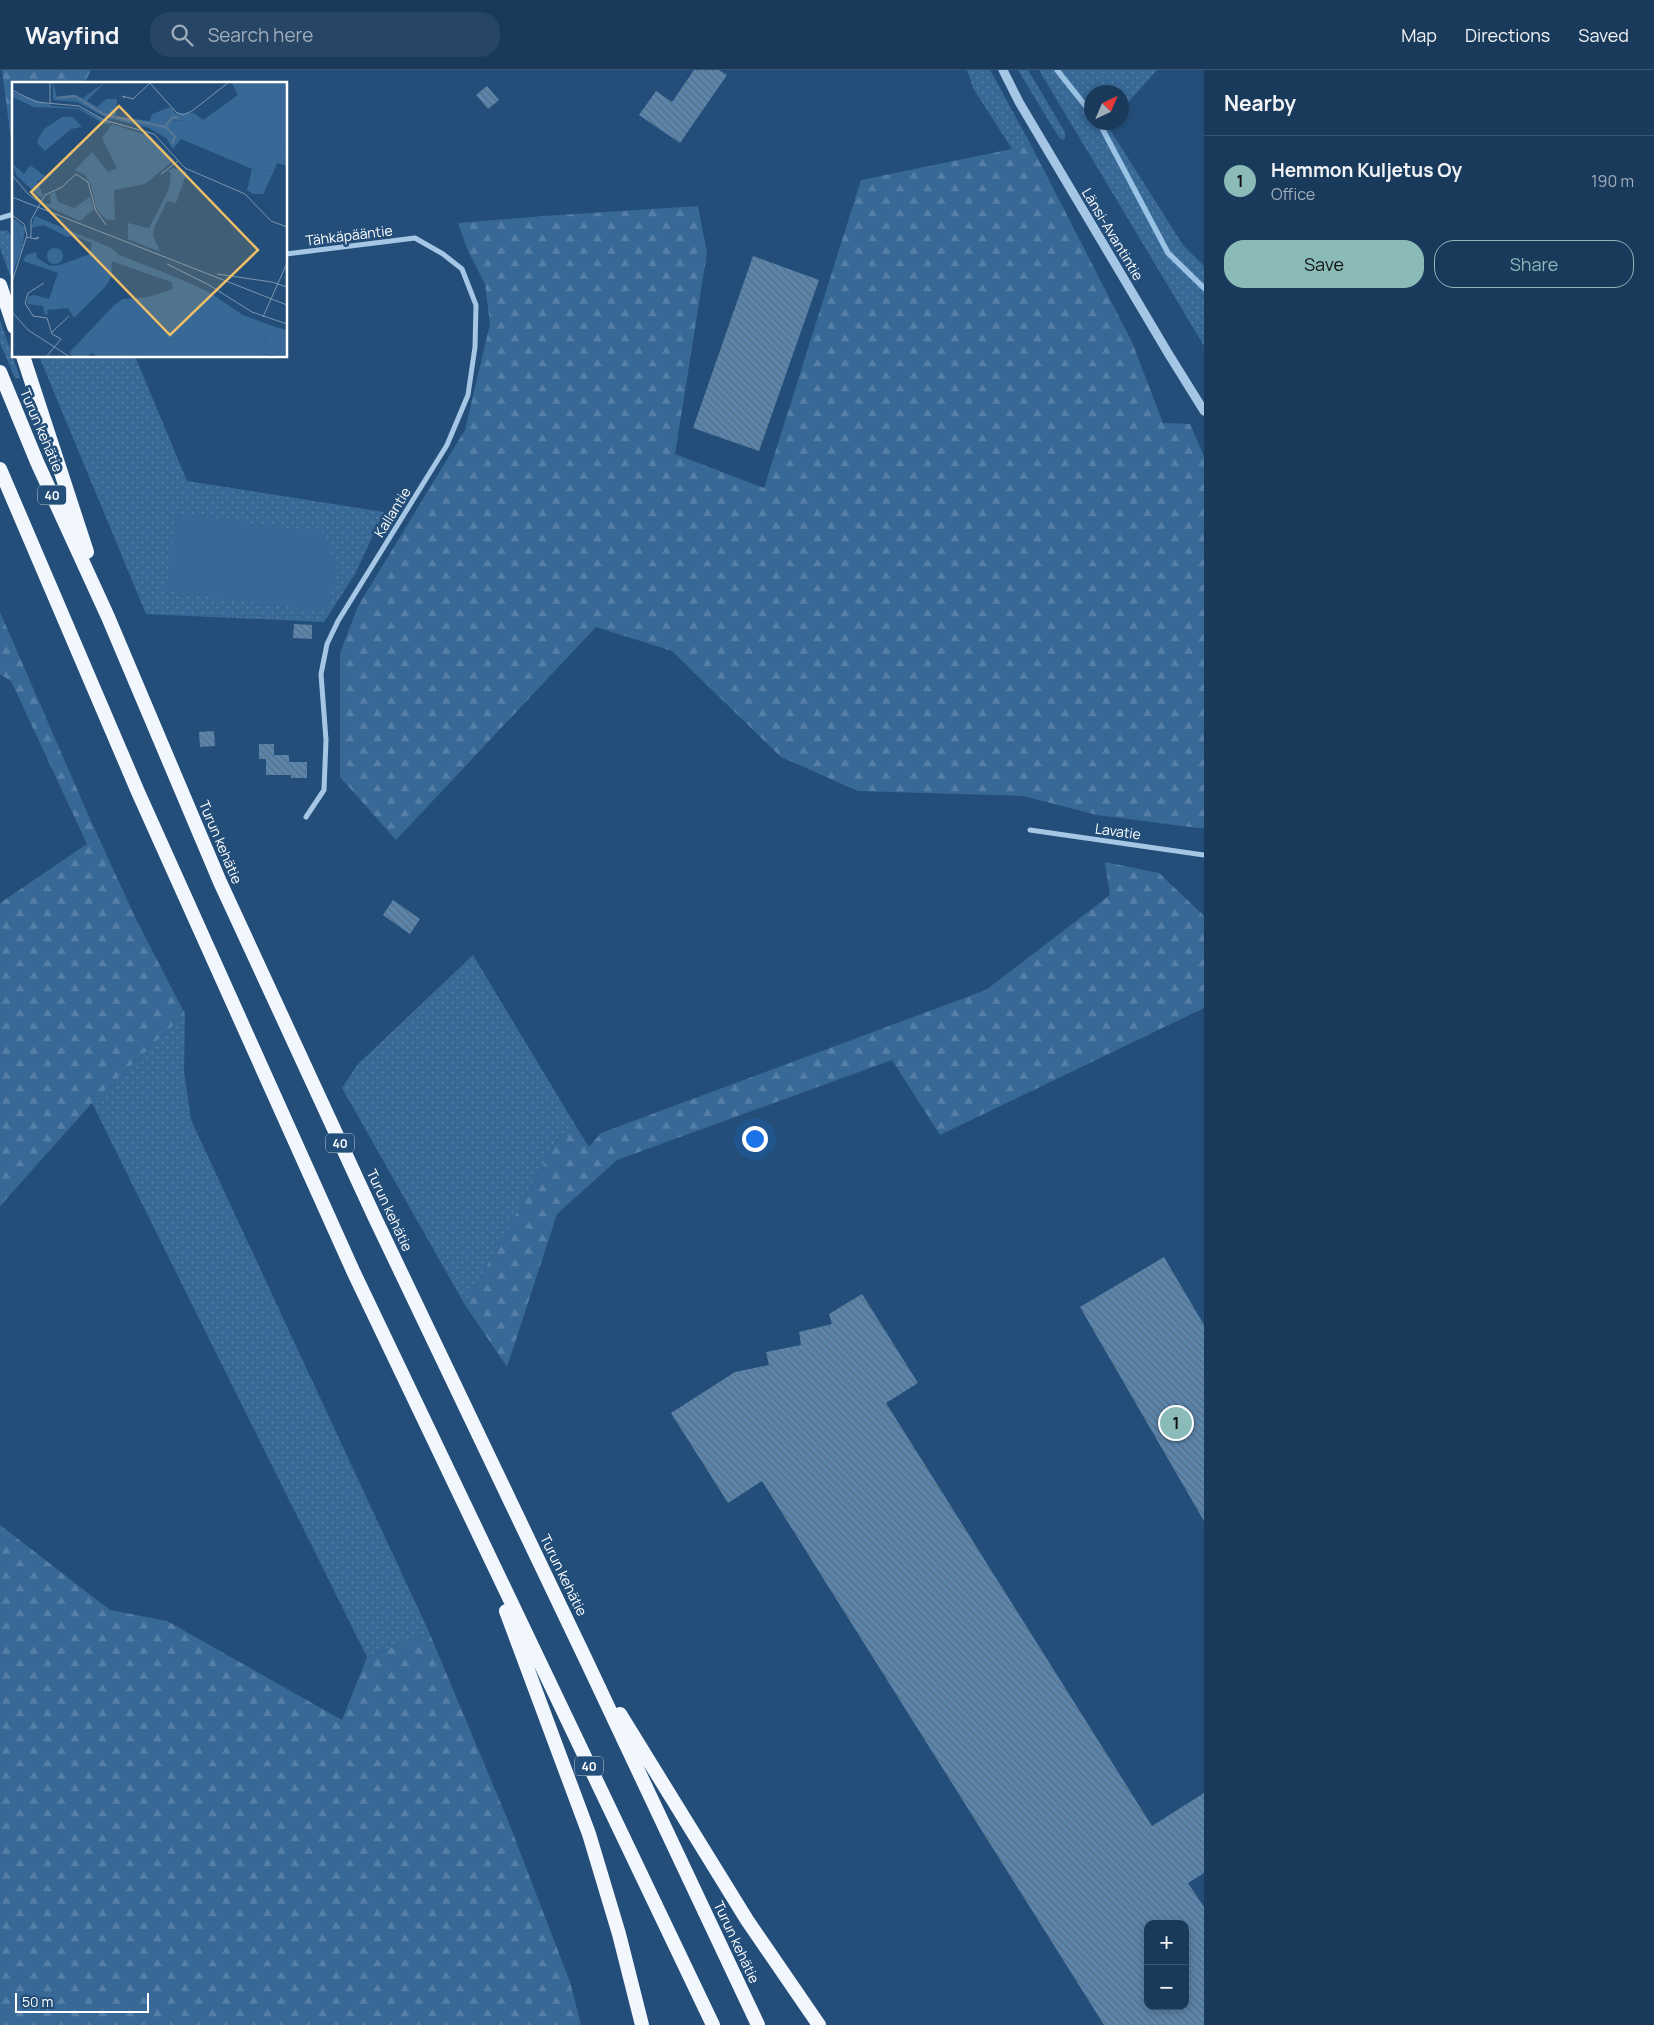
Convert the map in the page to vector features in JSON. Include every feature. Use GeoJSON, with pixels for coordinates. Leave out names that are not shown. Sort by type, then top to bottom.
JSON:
{"type":"FeatureCollection","features":[{"type":"Feature","properties":{"kind":"highway"},"geometry":{"type":"LineString","coordinates":[[0,285],[12,322]]}},
{"type":"Feature","properties":{"kind":"highway"},"geometry":{"type":"LineString","coordinates":[[24,358],[108,617]]}},
{"type":"Feature","properties":{"kind":"highway","name":"Turun kehätie"},"geometry":{"type":"LineString","coordinates":[[0,372],[37,462],[108,617],[220,882],[375,1218],[758,2025]]}},
{"type":"Feature","properties":{"kind":"highway","name":"40"},"geometry":{"type":"LineString","coordinates":[[0,470],[138,792],[358,1282],[713,2025]]}},
{"type":"Feature","properties":{"kind":"highway"},"geometry":{"type":"LineString","coordinates":[[467,1507],[546,1716],[588,1834],[619,1934],[642,2025]]}},
{"type":"Feature","properties":{"kind":"highway"},"geometry":{"type":"LineString","coordinates":[[587,1662],[747,1920],[819,2025]]}},
{"type":"Feature","properties":{"kind":"street","name":"Länsi-Avantintie"},"geometry":{"type":"LineString","coordinates":[[1003,70],[1019,102],[1204,411]]}},
{"type":"Feature","properties":{"kind":"street","name":"Tähkäpääntie"},"geometry":{"type":"LineString","coordinates":[[288,254],[415,238]]}},
{"type":"Feature","properties":{"kind":"street","name":"Kallantie"},"geometry":{"type":"LineString","coordinates":[[306,817],[324,790],[326,740],[321,674],[327,644],[338,621],[447,445],[468,395],[475,347],[476,305],[462,269],[443,254],[415,238]]}},
{"type":"Feature","properties":{"kind":"street","name":"Lavatie"},"geometry":{"type":"LineString","coordinates":[[1030,830],[1204,855]]}},
{"type":"Feature","properties":{"kind":"green space"},"geometry":{"type":"Polygon","coordinates":[[[2,70],[91,70],[85,82],[12,82],[12,148],[2,70]]]}},
{"type":"Feature","properties":{"kind":"green space"},"geometry":{"type":"Polygon","coordinates":[[[967,70],[990,70],[1031,145],[1012,149],[973,88],[967,70]]]}},
{"type":"Feature","properties":{"kind":"green space"},"geometry":{"type":"Polygon","coordinates":[[[1018,70],[1028,70],[1065,132],[1065,138],[1062,140],[1058,136],[1018,70]]]}},
{"type":"Feature","properties":{"kind":"green space"},"geometry":{"type":"Polygon","coordinates":[[[1039,70],[1157,70],[1129,101],[1129,85],[1084,85],[1084,130],[1110,130],[1183,245],[1204,266],[1204,346],[1039,70]]]}},
{"type":"Feature","properties":{"kind":"green space"},"geometry":{"type":"Polygon","coordinates":[[[1031,145],[1132,342],[1163,423],[1190,424],[1204,456],[1204,828],[1097,815],[1023,796],[858,791],[781,757],[672,651],[596,627],[396,840],[340,777],[340,653],[358,606],[465,430],[490,324],[485,284],[468,251],[458,223],[698,206],[707,253],[675,454],[764,488],[861,180],[1031,145]]]}},
{"type":"Feature","properties":{"kind":"green space"},"geometry":{"type":"Polygon","coordinates":[[[8,230],[12,239],[12,281],[0,248],[0,231],[8,230]]]}},
{"type":"Feature","properties":{"kind":"green space"},"geometry":{"type":"Polygon","coordinates":[[[0,320],[20,378],[15,378],[0,343],[0,320]]]}},
{"type":"Feature","properties":{"kind":"green space"},"geometry":{"type":"Polygon","coordinates":[[[40,358],[136,358],[187,481],[384,512],[355,574],[324,622],[146,614],[40,358]]]}},
{"type":"Feature","properties":{"kind":"green space"},"geometry":{"type":"Polygon","coordinates":[[[177,513],[325,533],[338,569],[327,612],[166,591],[177,513]]]}},
{"type":"Feature","properties":{"kind":"green space"},"geometry":{"type":"Polygon","coordinates":[[[0,612],[90,819],[137,921],[185,1014],[92,1103],[0,1206],[0,903],[87,844],[11,681],[0,674],[0,612]]]}},
{"type":"Feature","properties":{"kind":"green space"},"geometry":{"type":"Polygon","coordinates":[[[1105,862],[1159,873],[1204,916],[1204,1008],[940,1135],[892,1060],[617,1160],[557,1214],[507,1367],[465,1305],[560,1135],[577,1128],[589,1147],[601,1133],[986,990],[1110,895],[1105,862]]]}},
{"type":"Feature","properties":{"kind":"green space"},"geometry":{"type":"Polygon","coordinates":[[[473,955],[577,1128],[560,1135],[465,1305],[342,1088],[357,1065],[473,955]]]}},
{"type":"Feature","properties":{"kind":"green space"},"geometry":{"type":"Polygon","coordinates":[[[185,1014],[184,1071],[191,1120],[429,1632],[367,1657],[92,1103],[185,1014]]]}},
{"type":"Feature","properties":{"kind":"green space"},"geometry":{"type":"Polygon","coordinates":[[[0,1525],[110,1610],[167,1621],[342,1720],[367,1657],[429,1632],[509,1823],[570,1982],[581,2025],[0,2025],[0,1525]]]}},
{"type":"Feature","properties":{"kind":"building"},"geometry":{"type":"Polygon","coordinates":[[[694,70],[719,70],[727,75],[680,143],[639,115],[656,91],[672,102],[694,70]]]}},
{"type":"Feature","properties":{"kind":"building"},"geometry":{"type":"Polygon","coordinates":[[[487,86],[499,100],[488,109],[476,95],[487,86]]]}},
{"type":"Feature","properties":{"kind":"building"},"geometry":{"type":"Polygon","coordinates":[[[753,256],[819,280],[759,451],[693,428],[753,256]]]}},
{"type":"Feature","properties":{"kind":"building"},"geometry":{"type":"Polygon","coordinates":[[[294,624],[312,625],[312,639],[293,638],[294,624]]]}},
{"type":"Feature","properties":{"kind":"building"},"geometry":{"type":"Polygon","coordinates":[[[214,731],[215,746],[200,747],[199,732],[214,731]]]}},
{"type":"Feature","properties":{"kind":"building"},"geometry":{"type":"Polygon","coordinates":[[[259,744],[274,744],[274,755],[289,755],[289,762],[307,762],[307,778],[291,778],[291,775],[266,775],[266,759],[259,759],[259,744]]]}},
{"type":"Feature","properties":{"kind":"building"},"geometry":{"type":"Polygon","coordinates":[[[393,900],[420,919],[410,934],[383,915],[393,900]]]}},
{"type":"Feature","properties":{"kind":"building"},"geometry":{"type":"Polygon","coordinates":[[[1164,1257],[1204,1325],[1204,1521],[1080,1307],[1164,1257]]]}},
{"type":"Feature","properties":{"kind":"building"},"geometry":{"type":"Polygon","coordinates":[[[862,1294],[918,1383],[886,1403],[1152,1826],[1204,1793],[1204,1873],[1188,1883],[1204,1907],[1204,2025],[1104,2025],[762,1481],[728,1503],[671,1413],[735,1372],[769,1365],[766,1352],[801,1345],[799,1332],[832,1324],[829,1314],[862,1294]]]}},
{"type":"Feature","properties":{"kind":"waterway"},"geometry":{"type":"LineString","coordinates":[[1057,70],[1084,104]]}},
{"type":"Feature","properties":{"kind":"waterway"},"geometry":{"type":"LineString","coordinates":[[1103,130],[1168,253],[1204,288]]}},
{"type":"Feature","properties":{"kind":"place","name":"Hemmon Kuljetus Oy"},"geometry":{"type":"Point","coordinates":[1176,1423]}}]}
